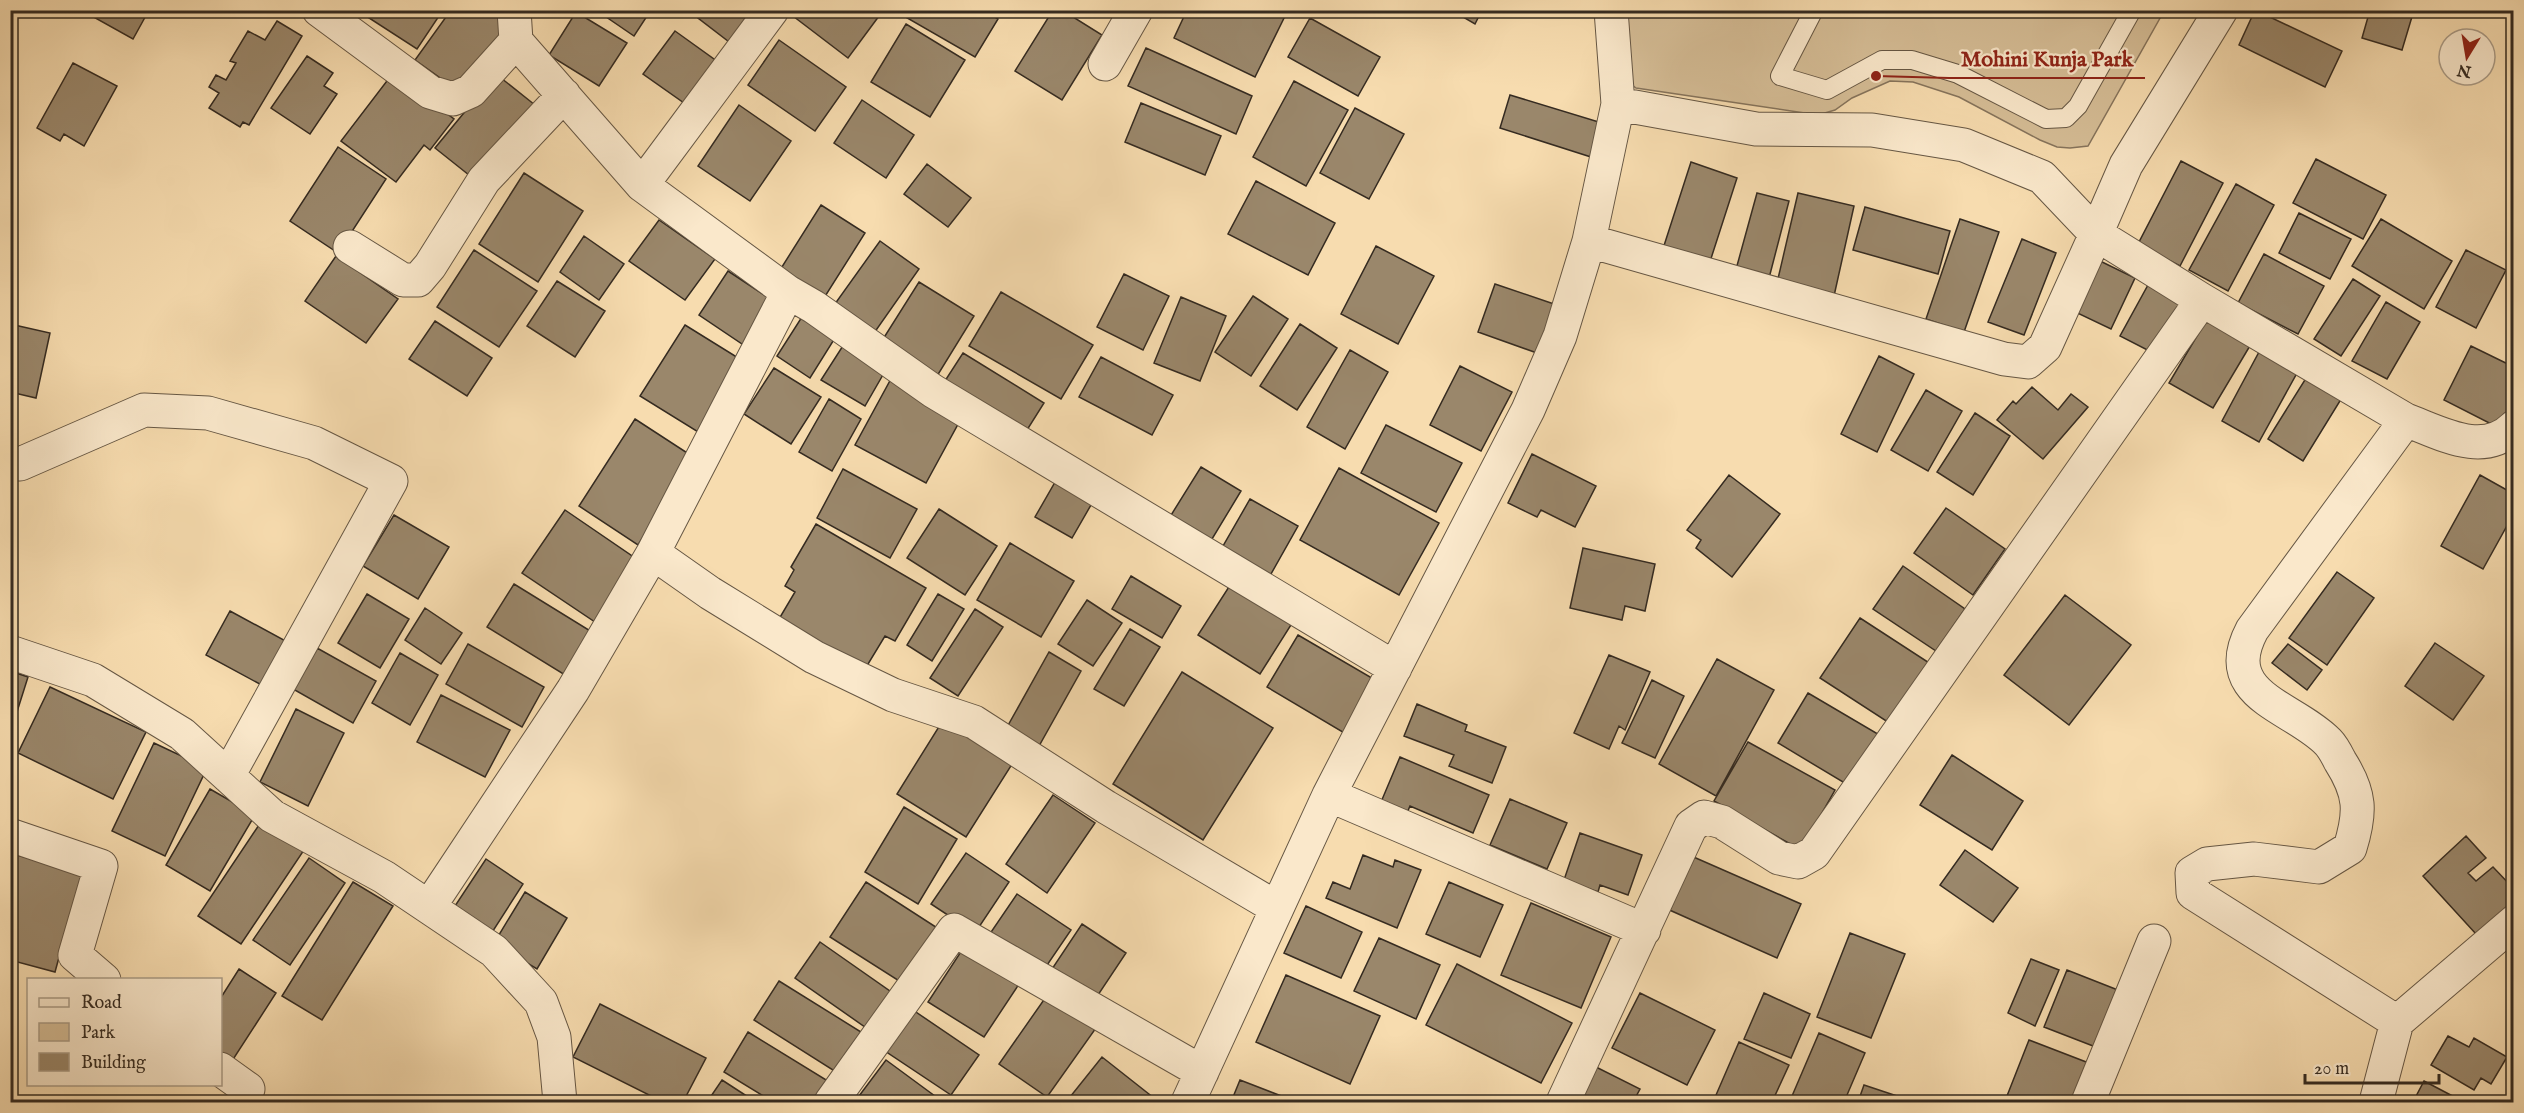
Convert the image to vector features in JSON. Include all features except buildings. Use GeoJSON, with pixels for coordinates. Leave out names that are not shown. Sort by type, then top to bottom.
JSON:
{"type":"FeatureCollection","features":[{"type":"Feature","properties":{"kind":"street"},"geometry":{"type":"LineString","coordinates":[[319,10],[430,92],[453,99],[471,91],[515,26],[564,95],[642,185],[788,292],[814,307],[933,391],[1395,668]]}},
{"type":"Feature","properties":{"kind":"street"},"geometry":{"type":"LineString","coordinates":[[642,185],[772,10]]}},
{"type":"Feature","properties":{"kind":"street"},"geometry":{"type":"LineString","coordinates":[[1105,64],[1137,10]]}},
{"type":"Feature","properties":{"kind":"street"},"geometry":{"type":"LineString","coordinates":[[1188,1102],[1329,795],[1528,410],[1560,336],[1589,241],[1618,104],[1611,10]]}},
{"type":"Feature","properties":{"kind":"street"},"geometry":{"type":"LineString","coordinates":[[1589,241],[2004,359],[2028,362],[2045,347],[2126,165],[2221,10]]}},
{"type":"Feature","properties":{"kind":"street"},"geometry":{"type":"LineString","coordinates":[[350,247],[403,280],[418,280],[430,266],[484,180],[564,95]]}},
{"type":"Feature","properties":{"kind":"street"},"geometry":{"type":"LineString","coordinates":[[1618,104],[1756,129],[1872,130],[1964,144],[2042,177],[2096,234],[2202,300],[2406,420],[2464,441],[2486,443],[2505,436],[2514,427]]}},
{"type":"Feature","properties":{"kind":"street"},"geometry":{"type":"LineString","coordinates":[[429,907],[573,690],[653,553],[788,292]]}},
{"type":"Feature","properties":{"kind":"street"},"geometry":{"type":"LineString","coordinates":[[1563,1102],[1691,826],[1704,817],[1722,822],[1779,858],[1798,862],[1814,853],[2202,300]]}},
{"type":"Feature","properties":{"kind":"street"},"geometry":{"type":"LineString","coordinates":[[10,463],[20,464],[144,410],[208,413],[314,443],[391,481],[228,776]]}},
{"type":"Feature","properties":{"kind":"street"},"geometry":{"type":"LineString","coordinates":[[2397,1023],[2193,893],[2192,873],[2207,864],[2254,859],[2319,867],[2350,848],[2359,819],[2357,795],[2349,775],[2328,742],[2251,687],[2242,667],[2243,647],[2259,620],[2406,420]]}},
{"type":"Feature","properties":{"kind":"street"},"geometry":{"type":"LineString","coordinates":[[653,553],[710,593],[814,657],[893,695],[974,722],[1106,807],[1277,908]]}},
{"type":"Feature","properties":{"kind":"street"},"geometry":{"type":"LineString","coordinates":[[10,652],[93,680],[182,734],[272,816],[384,877],[494,951],[541,1002],[554,1037],[561,1102]]}},
{"type":"Feature","properties":{"kind":"street"},"geometry":{"type":"LineString","coordinates":[[1329,795],[1644,930]]}},
{"type":"Feature","properties":{"kind":"street"},"geometry":{"type":"LineString","coordinates":[[10,835],[101,866],[75,955],[102,978]]}},
{"type":"Feature","properties":{"kind":"street"},"geometry":{"type":"LineString","coordinates":[[2376,1102],[2397,1023],[2514,922]]}},
{"type":"Feature","properties":{"kind":"street"},"geometry":{"type":"LineString","coordinates":[[831,1102],[954,930],[1202,1072]]}},
{"type":"Feature","properties":{"kind":"street"},"geometry":{"type":"LineString","coordinates":[[2088,1102],[2154,941]]}},
{"type":"Feature","properties":{"kind":"street"},"geometry":{"type":"LineString","coordinates":[[222,1070],[248,1089]]}},
{"type":"Feature","properties":{"kind":"lane"},"geometry":{"type":"LineString","coordinates":[[1814,10],[1780,76],[1827,90],[1882,60],[1912,60],[1958,74],[2046,119],[2066,118],[2078,106],[2132,10]]}},
{"type":"Feature","properties":{"kind":"green space"},"geometry":{"type":"Polygon","coordinates":[[[1624,11],[2164,11],[2088,146],[2070,148],[2057,147],[2040,140],[1959,97],[1913,82],[1890,81],[1852,98],[1835,110],[1818,115],[1636,88],[1627,81],[1624,11]]]}},
{"type":"Feature","properties":{"kind":"place","name":"Mohini Kunja Park"},"geometry":{"type":"Point","coordinates":[1876,76]}}]}
